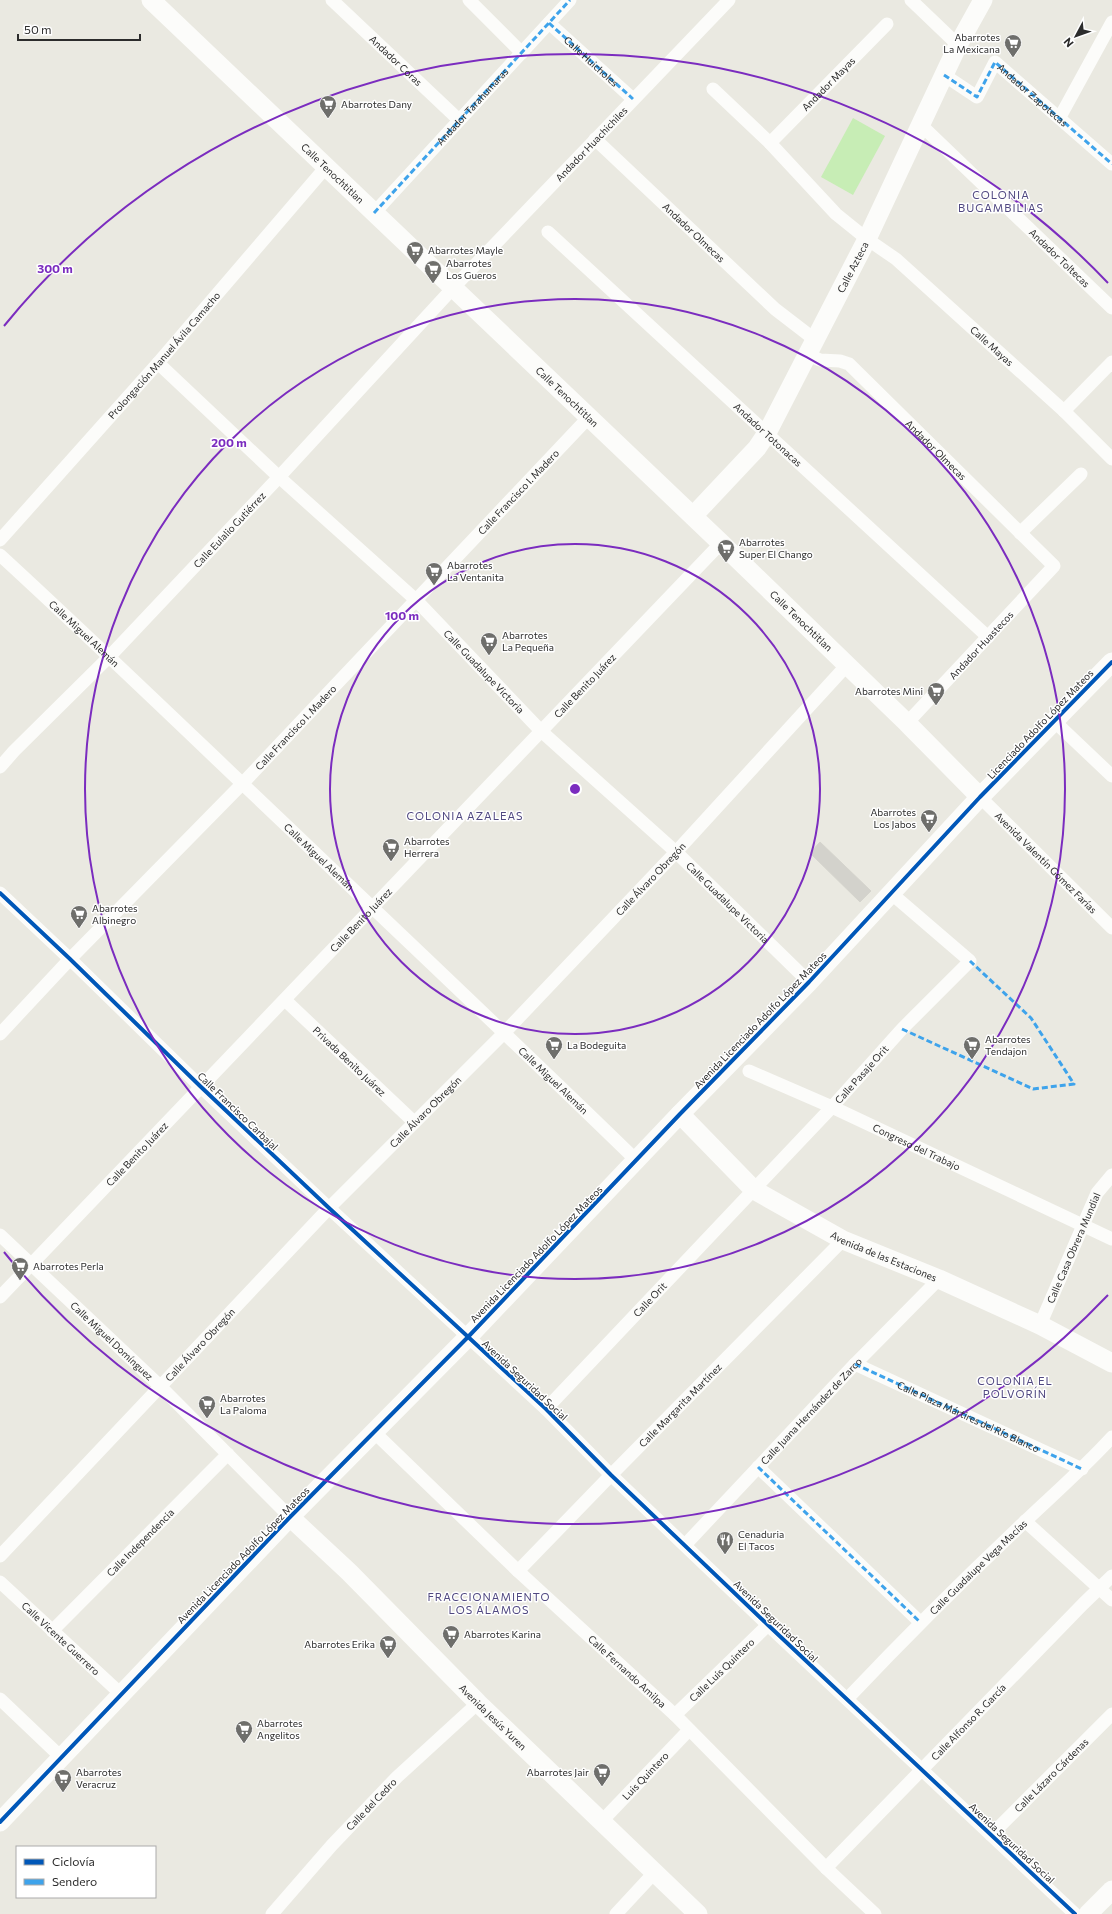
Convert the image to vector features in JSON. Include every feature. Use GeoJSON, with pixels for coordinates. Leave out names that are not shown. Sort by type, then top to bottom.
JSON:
{"type":"FeatureCollection","features":[{"type":"Feature","properties":{"kind":"street","name":"Calle Tenochtitlan"},"geometry":{"type":"LineString","coordinates":[[151,0],[693,516],[907,723],[980,798]]}},
{"type":"Feature","properties":{"kind":"street","name":"Andador Coras"},"geometry":{"type":"LineString","coordinates":[[332,0],[459,120]]}},
{"type":"Feature","properties":{"kind":"street"},"geometry":{"type":"LineString","coordinates":[[469,0],[522,53]]}},
{"type":"Feature","properties":{"kind":"street","name":"Andador Tarahumaras"},"geometry":{"type":"LineString","coordinates":[[374,213],[570,0]]}},
{"type":"Feature","properties":{"kind":"street","name":"Andador Huachichiles"},"geometry":{"type":"LineString","coordinates":[[453,288],[729,0]]}},
{"type":"Feature","properties":{"kind":"street"},"geometry":{"type":"LineString","coordinates":[[911,0],[958,45]]}},
{"type":"Feature","properties":{"kind":"street","name":"Calle Azteca"},"geometry":{"type":"LineString","coordinates":[[693,516],[757,448],[767,433],[810,346],[867,239],[958,45],[983,0]]}},
{"type":"Feature","properties":{"kind":"street"},"geometry":{"type":"LineString","coordinates":[[1060,117],[1112,22]]}},
{"type":"Feature","properties":{"kind":"street","name":"Calle Huicholes"},"geometry":{"type":"LineString","coordinates":[[549,23],[633,99]]}},
{"type":"Feature","properties":{"kind":"street","name":"Andador Mayas"},"geometry":{"type":"LineString","coordinates":[[770,143],[887,24]]}},
{"type":"Feature","properties":{"kind":"street","name":"Andador Zapotecas"},"geometry":{"type":"LineString","coordinates":[[944,75],[977,97],[996,62],[1112,164]]}},
{"type":"Feature","properties":{"kind":"street"},"geometry":{"type":"LineString","coordinates":[[713,88],[770,143],[836,214],[867,239]]}},
{"type":"Feature","properties":{"kind":"street","name":"Andador Toltecas"},"geometry":{"type":"LineString","coordinates":[[921,125],[1112,308]]}},
{"type":"Feature","properties":{"kind":"street","name":"Andador Olmecas"},"geometry":{"type":"LineString","coordinates":[[595,139],[775,310],[810,346],[820,360],[840,361],[849,364],[1054,566]]}},
{"type":"Feature","properties":{"kind":"street","name":"Prolongación Manuel Ávila Camacho"},"geometry":{"type":"LineString","coordinates":[[0,540],[158,363],[326,167]]}},
{"type":"Feature","properties":{"kind":"street","name":"Andador Totonacas"},"geometry":{"type":"LineString","coordinates":[[548,232],[988,637]]}},
{"type":"Feature","properties":{"kind":"street","name":"Calle Mayas"},"geometry":{"type":"LineString","coordinates":[[867,239],[896,259],[1064,411],[1112,459]]}},
{"type":"Feature","properties":{"kind":"street","name":"Calle Eulalio Gutiérrez"},"geometry":{"type":"LineString","coordinates":[[0,767],[14,751],[110,656],[279,477],[453,288]]}},
{"type":"Feature","properties":{"kind":"street"},"geometry":{"type":"LineString","coordinates":[[1064,411],[1112,362]]}},
{"type":"Feature","properties":{"kind":"street","name":"Calle Guadalupe Victoria"},"geometry":{"type":"LineString","coordinates":[[158,363],[279,477],[416,600],[541,731],[676,852],[809,982]]}},
{"type":"Feature","properties":{"kind":"street","name":"Calle Francisco I. Madero"},"geometry":{"type":"LineString","coordinates":[[0,1034],[70,959],[242,784],[589,417]]}},
{"type":"Feature","properties":{"kind":"street"},"geometry":{"type":"LineString","coordinates":[[1020,533],[1081,474]]}},
{"type":"Feature","properties":{"kind":"street","name":"Calle Benito Juárez"},"geometry":{"type":"LineString","coordinates":[[0,1297],[200,1086],[285,1000],[372,907],[721,543]]}},
{"type":"Feature","properties":{"kind":"street","name":"Calle Miguel Alemán"},"geometry":{"type":"LineString","coordinates":[[0,555],[110,656],[242,784],[505,1032],[637,1161]]}},
{"type":"Feature","properties":{"kind":"street","name":"Andador Huastecos"},"geometry":{"type":"LineString","coordinates":[[907,723],[1054,566]]}},
{"type":"Feature","properties":{"kind":"street","name":"Licenciado Adolfo López Mateos"},"geometry":{"type":"LineString","coordinates":[[980,798],[1112,662]]}},
{"type":"Feature","properties":{"kind":"street","name":"Calle Álvaro Obregón"},"geometry":{"type":"LineString","coordinates":[[0,1556],[329,1208],[505,1032],[676,852],[847,665]]}},
{"type":"Feature","properties":{"kind":"street"},"geometry":{"type":"LineString","coordinates":[[1054,721],[1112,776]]}},
{"type":"Feature","properties":{"kind":"street","name":"Avenida Licenciado Adolfo López Mateos"},"geometry":{"type":"LineString","coordinates":[[0,1822],[290,1517],[375,1433],[637,1161],[680,1114],[809,982],[980,798]]}},
{"type":"Feature","properties":{"kind":"street","name":"Avenida Valentín Gómez Farías"},"geometry":{"type":"LineString","coordinates":[[980,798],[1112,928]]}},
{"type":"Feature","properties":{"kind":"street","name":"Calle Francisco Carbajal"},"geometry":{"type":"LineString","coordinates":[[0,893],[200,1086],[468,1337]]}},
{"type":"Feature","properties":{"kind":"street","name":"Calle Pasaje Orit"},"geometry":{"type":"LineString","coordinates":[[754,1190],[902,1030],[970,961],[892,894]]}},
{"type":"Feature","properties":{"kind":"street","name":"Privada Benito Juárez"},"geometry":{"type":"LineString","coordinates":[[285,1000],[414,1122]]}},
{"type":"Feature","properties":{"kind":"street","name":"Congreso del Trabajo"},"geometry":{"type":"LineString","coordinates":[[749,1071],[832,1107],[1112,1239]]}},
{"type":"Feature","properties":{"kind":"street","name":"Avenida de las Estaciones"},"geometry":{"type":"LineString","coordinates":[[680,1114],[754,1190],[843,1240],[939,1279],[1040,1325],[1112,1363]]}},
{"type":"Feature","properties":{"kind":"street","name":"Calle Casa Obrera Mundial"},"geometry":{"type":"LineString","coordinates":[[1040,1325],[1097,1193],[1112,1175]]}},
{"type":"Feature","properties":{"kind":"street","name":"Calle Orit"},"geometry":{"type":"LineString","coordinates":[[546,1409],[754,1190]]}},
{"type":"Feature","properties":{"kind":"street","name":"Calle Miguel Domínguez"},"geometry":{"type":"LineString","coordinates":[[0,1235],[160,1386],[290,1517]]}},
{"type":"Feature","properties":{"kind":"street","name":"Calle Margarita Martínez"},"geometry":{"type":"LineString","coordinates":[[518,1571],[611,1474],[843,1240]]}},
{"type":"Feature","properties":{"kind":"street","name":"Calle Juana Hernández de Zarco"},"geometry":{"type":"LineString","coordinates":[[685,1545],[856,1364],[939,1279]]}},
{"type":"Feature","properties":{"kind":"street","name":"Avenida Seguridad Social"},"geometry":{"type":"LineString","coordinates":[[468,1337],[546,1409],[611,1474],[768,1625],[1075,1914]]}},
{"type":"Feature","properties":{"kind":"street","name":"Calle Plaza Mártires del Río Blanco"},"geometry":{"type":"LineString","coordinates":[[856,1364],[1082,1469]]}},
{"type":"Feature","properties":{"kind":"street","name":"Calle Fernando Amilpa"},"geometry":{"type":"LineString","coordinates":[[375,1433],[518,1571],[675,1715],[826,1868],[875,1914]]}},
{"type":"Feature","properties":{"kind":"street","name":"Calle Guadalupe Vega Macías"},"geometry":{"type":"LineString","coordinates":[[847,1699],[920,1622],[1025,1521],[1082,1469],[1112,1437]]}},
{"type":"Feature","properties":{"kind":"street","name":"Calle Independencia"},"geometry":{"type":"LineString","coordinates":[[52,1631],[228,1454]]}},
{"type":"Feature","properties":{"kind":"street"},"geometry":{"type":"LineString","coordinates":[[758,1467],[920,1622]]}},
{"type":"Feature","properties":{"kind":"street","name":"Avenida Jesús Yuren"},"geometry":{"type":"LineString","coordinates":[[290,1517],[349,1572],[478,1703],[698,1914]]}},
{"type":"Feature","properties":{"kind":"street"},"geometry":{"type":"LineString","coordinates":[[1025,1521],[1112,1600]]}},
{"type":"Feature","properties":{"kind":"street","name":"Calle Alfonso R. García"},"geometry":{"type":"LineString","coordinates":[[826,1868],[1112,1576]]}},
{"type":"Feature","properties":{"kind":"street","name":"Calle Vicente Guerrero"},"geometry":{"type":"LineString","coordinates":[[0,1582],[121,1694]]}},
{"type":"Feature","properties":{"kind":"street","name":"Calle Luis Quintero"},"geometry":{"type":"LineString","coordinates":[[675,1715],[768,1625]]}},
{"type":"Feature","properties":{"kind":"street"},"geometry":{"type":"LineString","coordinates":[[0,1699],[62,1758]]}},
{"type":"Feature","properties":{"kind":"street","name":"Calle del Cedro"},"geometry":{"type":"LineString","coordinates":[[272,1914],[332,1845],[397,1777],[478,1703]]}},
{"type":"Feature","properties":{"kind":"street","name":"Calle Lázaro Cárdenas"},"geometry":{"type":"LineString","coordinates":[[991,1835],[1112,1714]]}},
{"type":"Feature","properties":{"kind":"street","name":"Luis Quintero"},"geometry":{"type":"LineString","coordinates":[[601,1822],[689,1730]]}},
{"type":"Feature","properties":{"kind":"street"},"geometry":{"type":"LineString","coordinates":[[616,1914],[654,1873]]}},
{"type":"Feature","properties":{"kind":"street"},"geometry":{"type":"LineString","coordinates":[[1088,1914],[1112,1890]]}},
{"type":"Feature","properties":{"kind":"green space"},"geometry":{"type":"Polygon","coordinates":[[[853,118],[885,136],[853,195],[821,177],[853,118]]]}},
{"type":"Feature","properties":{"kind":"building"},"geometry":{"type":"Polygon","coordinates":[[[820,842],[871,891],[860,902],[810,853],[820,842]]]}},
{"type":"Feature","properties":{"kind":"marked path"},"geometry":{"type":"LineString","coordinates":[[374,213],[570,0]]}},
{"type":"Feature","properties":{"kind":"marked path"},"geometry":{"type":"LineString","coordinates":[[549,23],[633,99]]}},
{"type":"Feature","properties":{"kind":"marked path"},"geometry":{"type":"LineString","coordinates":[[944,75],[977,97],[995,62],[1112,164]]}},
{"type":"Feature","properties":{"kind":"marked path"},"geometry":{"type":"LineString","coordinates":[[902,1029],[1033,1089],[1074,1084],[1031,1018],[970,961]]}},
{"type":"Feature","properties":{"kind":"marked path"},"geometry":{"type":"LineString","coordinates":[[855,1364],[1082,1469]]}},
{"type":"Feature","properties":{"kind":"marked path"},"geometry":{"type":"LineString","coordinates":[[758,1467],[920,1622]]}},
{"type":"Feature","properties":{"kind":"cycle path"},"geometry":{"type":"LineString","coordinates":[[0,1822],[290,1517],[468,1337],[680,1114],[809,982],[980,797],[1112,662]]}},
{"type":"Feature","properties":{"kind":"cycle path"},"geometry":{"type":"LineString","coordinates":[[0,893],[200,1086],[546,1409],[611,1475],[768,1625],[1075,1914]]}},
{"type":"Feature","properties":{"kind":"place","name":"Abarrotes La Mexicana"},"geometry":{"type":"Point","coordinates":[1013,58]}},
{"type":"Feature","properties":{"kind":"place","name":"Abarrotes Dany"},"geometry":{"type":"Point","coordinates":[328,119]}},
{"type":"Feature","properties":{"kind":"place","name":"Abarrotes Mayle"},"geometry":{"type":"Point","coordinates":[415,265]}},
{"type":"Feature","properties":{"kind":"place","name":"Abarrotes Los Gueros"},"geometry":{"type":"Point","coordinates":[433,284]}},
{"type":"Feature","properties":{"kind":"place","name":"Abarrotes Super El Chango"},"geometry":{"type":"Point","coordinates":[726,563]}},
{"type":"Feature","properties":{"kind":"place","name":"Abarrotes La Ventanita"},"geometry":{"type":"Point","coordinates":[434,586]}},
{"type":"Feature","properties":{"kind":"place","name":"Abarrotes La Pequeña"},"geometry":{"type":"Point","coordinates":[489,656]}},
{"type":"Feature","properties":{"kind":"place","name":"Abarrotes Mini"},"geometry":{"type":"Point","coordinates":[936,706]}},
{"type":"Feature","properties":{"kind":"place","name":"Abarrotes Los Jabos"},"geometry":{"type":"Point","coordinates":[929,833]}},
{"type":"Feature","properties":{"kind":"place","name":"Abarrotes Herrera"},"geometry":{"type":"Point","coordinates":[391,862]}},
{"type":"Feature","properties":{"kind":"place","name":"Abarrotes Albinegro"},"geometry":{"type":"Point","coordinates":[79,929]}},
{"type":"Feature","properties":{"kind":"place","name":"La Bodeguita"},"geometry":{"type":"Point","coordinates":[554,1060]}},
{"type":"Feature","properties":{"kind":"place","name":"Abarrotes Tendajon"},"geometry":{"type":"Point","coordinates":[972,1060]}},
{"type":"Feature","properties":{"kind":"place","name":"Abarrotes Perla"},"geometry":{"type":"Point","coordinates":[20,1281]}},
{"type":"Feature","properties":{"kind":"place","name":"Abarrotes La Paloma"},"geometry":{"type":"Point","coordinates":[207,1419]}},
{"type":"Feature","properties":{"kind":"place","name":"Cenaduria El Tacos"},"geometry":{"type":"Point","coordinates":[725,1555]}},
{"type":"Feature","properties":{"kind":"place","name":"Abarrotes Karina"},"geometry":{"type":"Point","coordinates":[451,1649]}},
{"type":"Feature","properties":{"kind":"place","name":"Abarrotes Erika"},"geometry":{"type":"Point","coordinates":[388,1659]}},
{"type":"Feature","properties":{"kind":"place","name":"Abarrotes Angelitos"},"geometry":{"type":"Point","coordinates":[244,1744]}},
{"type":"Feature","properties":{"kind":"place","name":"Abarrotes Jair"},"geometry":{"type":"Point","coordinates":[602,1787]}},
{"type":"Feature","properties":{"kind":"place","name":"Abarrotes Veracruz"},"geometry":{"type":"Point","coordinates":[63,1793]}},
{"type":"Feature","properties":{"kind":"district","name":"COLONIA BUGAMBILIAS"},"geometry":{"type":"Point","coordinates":[1001,201]}},
{"type":"Feature","properties":{"kind":"district","name":"COLONIA AZALEAS"},"geometry":{"type":"Point","coordinates":[465,816]}},
{"type":"Feature","properties":{"kind":"district","name":"COLONIA EL POLVORÍN"},"geometry":{"type":"Point","coordinates":[1015,1387]}},
{"type":"Feature","properties":{"kind":"district","name":"FRACCIONAMIENTO LOS ÁLAMOS"},"geometry":{"type":"Point","coordinates":[489,1603]}}]}
